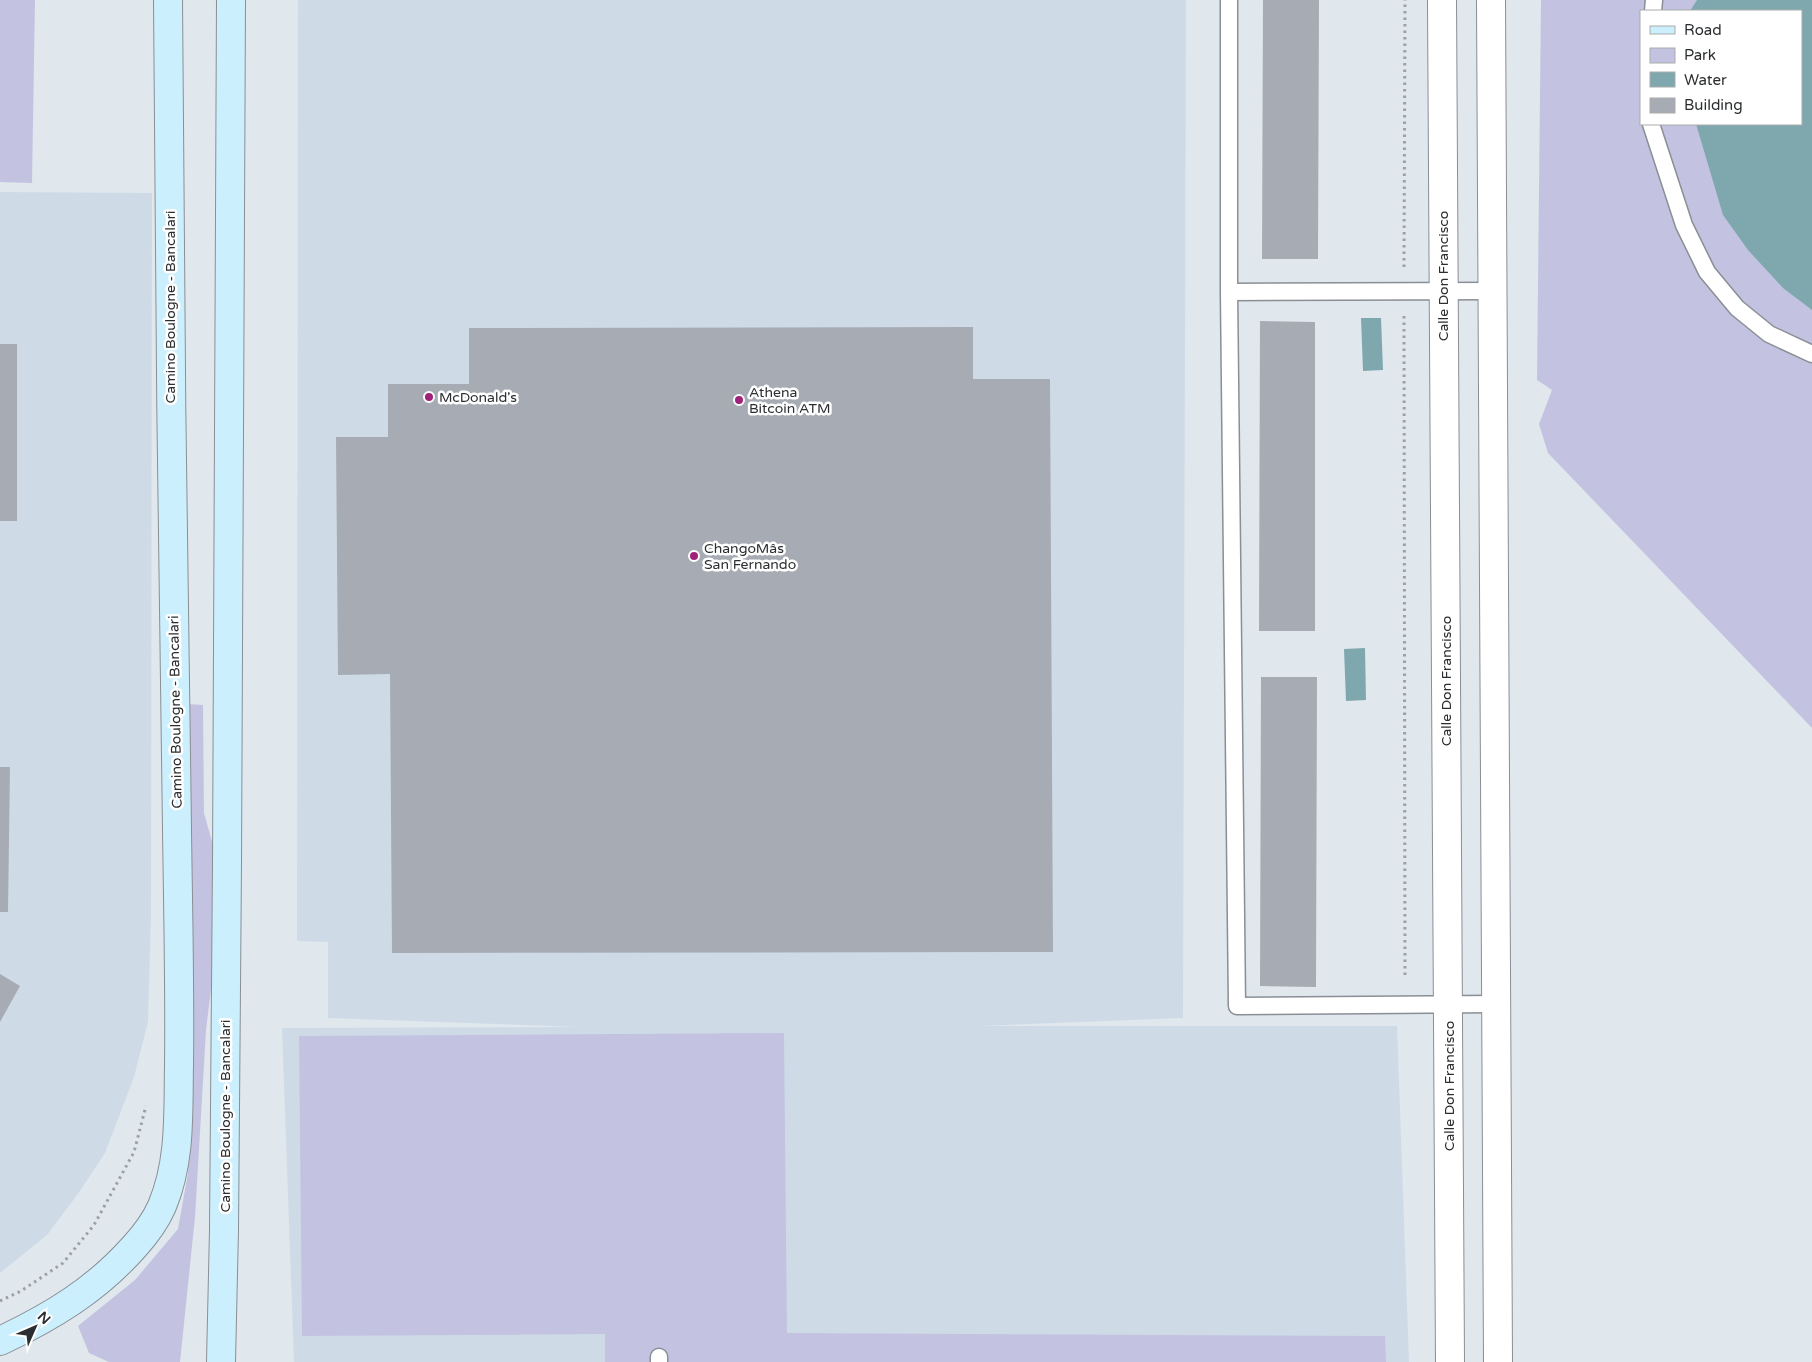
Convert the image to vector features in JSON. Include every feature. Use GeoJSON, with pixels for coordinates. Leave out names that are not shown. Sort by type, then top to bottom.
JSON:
{"type":"FeatureCollection","features":[{"type":"Feature","properties":{"kind":"main road","name":"Camino Boulogne - Bancalari"},"geometry":{"type":"LineString","coordinates":[[0,1341],[49,1317],[74,1301],[102,1280],[123,1260],[142,1238],[161,1208],[173,1170],[177,1143],[180,1006],[169,308],[168,0]]}},
{"type":"Feature","properties":{"kind":"main road","name":"Camino Boulogne - Bancalari"},"geometry":{"type":"LineString","coordinates":[[221,1362],[227,884],[231,0]]}},
{"type":"Feature","properties":{"kind":"street","name":"Calle Don Francisco"},"geometry":{"type":"LineString","coordinates":[[1442,0],[1450,1362]]}},
{"type":"Feature","properties":{"kind":"street"},"geometry":{"type":"LineString","coordinates":[[1491,0],[1498,1362]]}},
{"type":"Feature","properties":{"kind":"lane"},"geometry":{"type":"LineString","coordinates":[[1229,0],[1229,292],[1237,1006],[1496,1004]]}},
{"type":"Feature","properties":{"kind":"lane"},"geometry":{"type":"LineString","coordinates":[[1651,125],[1684,225],[1707,272],[1737,308],[1769,334],[1812,354]]}},
{"type":"Feature","properties":{"kind":"lane"},"geometry":{"type":"LineString","coordinates":[[1229,292],[1493,291]]}},
{"type":"Feature","properties":{"kind":"path"},"geometry":{"type":"LineString","coordinates":[[1405,0],[1405,1004]]}},
{"type":"Feature","properties":{"kind":"path"},"geometry":{"type":"LineString","coordinates":[[0,1301],[21,1291],[63,1263],[94,1225],[134,1152],[147,1099]]}},
{"type":"Feature","properties":{"kind":"shaded area"},"geometry":{"type":"Polygon","coordinates":[[[298,0],[1186,0],[1183,1018],[981,1026],[1397,1026],[1409,1362],[294,1362],[282,1028],[579,1027],[328,1018],[328,942],[297,941],[298,0]]]}},
{"type":"Feature","properties":{"kind":"shaded area"},"geometry":{"type":"Polygon","coordinates":[[[0,192],[152,193],[151,913],[148,1022],[134,1077],[105,1153],[80,1191],[47,1235],[0,1273],[0,192]]]}},
{"type":"Feature","properties":{"kind":"green space"},"geometry":{"type":"Polygon","coordinates":[[[0,0],[35,0],[32,183],[0,182],[0,0]]]}},
{"type":"Feature","properties":{"kind":"green space"},"geometry":{"type":"Polygon","coordinates":[[[1541,0],[1812,0],[1812,728],[1548,453],[1539,424],[1552,390],[1537,380],[1541,0]]]}},
{"type":"Feature","properties":{"kind":"green space"},"geometry":{"type":"Polygon","coordinates":[[[188,704],[203,705],[204,813],[220,870],[216,948],[206,1030],[195,1217],[180,1362],[109,1362],[89,1353],[78,1326],[135,1280],[178,1229],[188,1173],[193,974],[188,704]]]}},
{"type":"Feature","properties":{"kind":"green space"},"geometry":{"type":"Polygon","coordinates":[[[784,1033],[787,1333],[1385,1336],[1386,1362],[605,1362],[605,1334],[302,1336],[299,1036],[784,1033]]]}},
{"type":"Feature","properties":{"kind":"water"},"geometry":{"type":"Polygon","coordinates":[[[1697,0],[1812,0],[1812,310],[1783,288],[1748,250],[1723,215],[1696,125],[1802,125],[1802,10],[1691,10],[1697,0]]]}},
{"type":"Feature","properties":{"kind":"water"},"geometry":{"type":"Polygon","coordinates":[[[1361,318],[1381,318],[1383,370],[1363,371],[1361,318]]]}},
{"type":"Feature","properties":{"kind":"water"},"geometry":{"type":"Polygon","coordinates":[[[1365,648],[1366,700],[1346,701],[1344,649],[1365,648]]]}},
{"type":"Feature","properties":{"kind":"building"},"geometry":{"type":"Polygon","coordinates":[[[1263,0],[1319,0],[1318,259],[1262,259],[1263,0]]]}},
{"type":"Feature","properties":{"kind":"building"},"geometry":{"type":"Polygon","coordinates":[[[1260,321],[1315,322],[1315,631],[1259,631],[1260,321]]]}},
{"type":"Feature","properties":{"kind":"building","name":"ChangoMâs San Fernando"},"geometry":{"type":"Polygon","coordinates":[[[973,327],[973,379],[1050,379],[1053,952],[392,953],[390,674],[338,675],[336,437],[388,437],[388,384],[469,384],[469,328],[973,327]]]}},
{"type":"Feature","properties":{"kind":"building"},"geometry":{"type":"Polygon","coordinates":[[[0,344],[17,344],[17,521],[0,521],[0,344]]]}},
{"type":"Feature","properties":{"kind":"building"},"geometry":{"type":"Polygon","coordinates":[[[1261,677],[1317,677],[1316,987],[1260,986],[1261,677]]]}},
{"type":"Feature","properties":{"kind":"building"},"geometry":{"type":"Polygon","coordinates":[[[0,767],[10,767],[8,912],[0,912],[0,767]]]}},
{"type":"Feature","properties":{"kind":"building"},"geometry":{"type":"Polygon","coordinates":[[[0,974],[20,986],[0,1022],[0,974]]]}},
{"type":"Feature","properties":{"kind":"place","name":"McDonald's"},"geometry":{"type":"Point","coordinates":[429,397]}},
{"type":"Feature","properties":{"kind":"place","name":"Athena Bitcoin ATM"},"geometry":{"type":"Point","coordinates":[739,400]}},
{"type":"Feature","properties":{"kind":"place","name":"ChangoMâs San Fernando"},"geometry":{"type":"Point","coordinates":[694,556]}}]}
